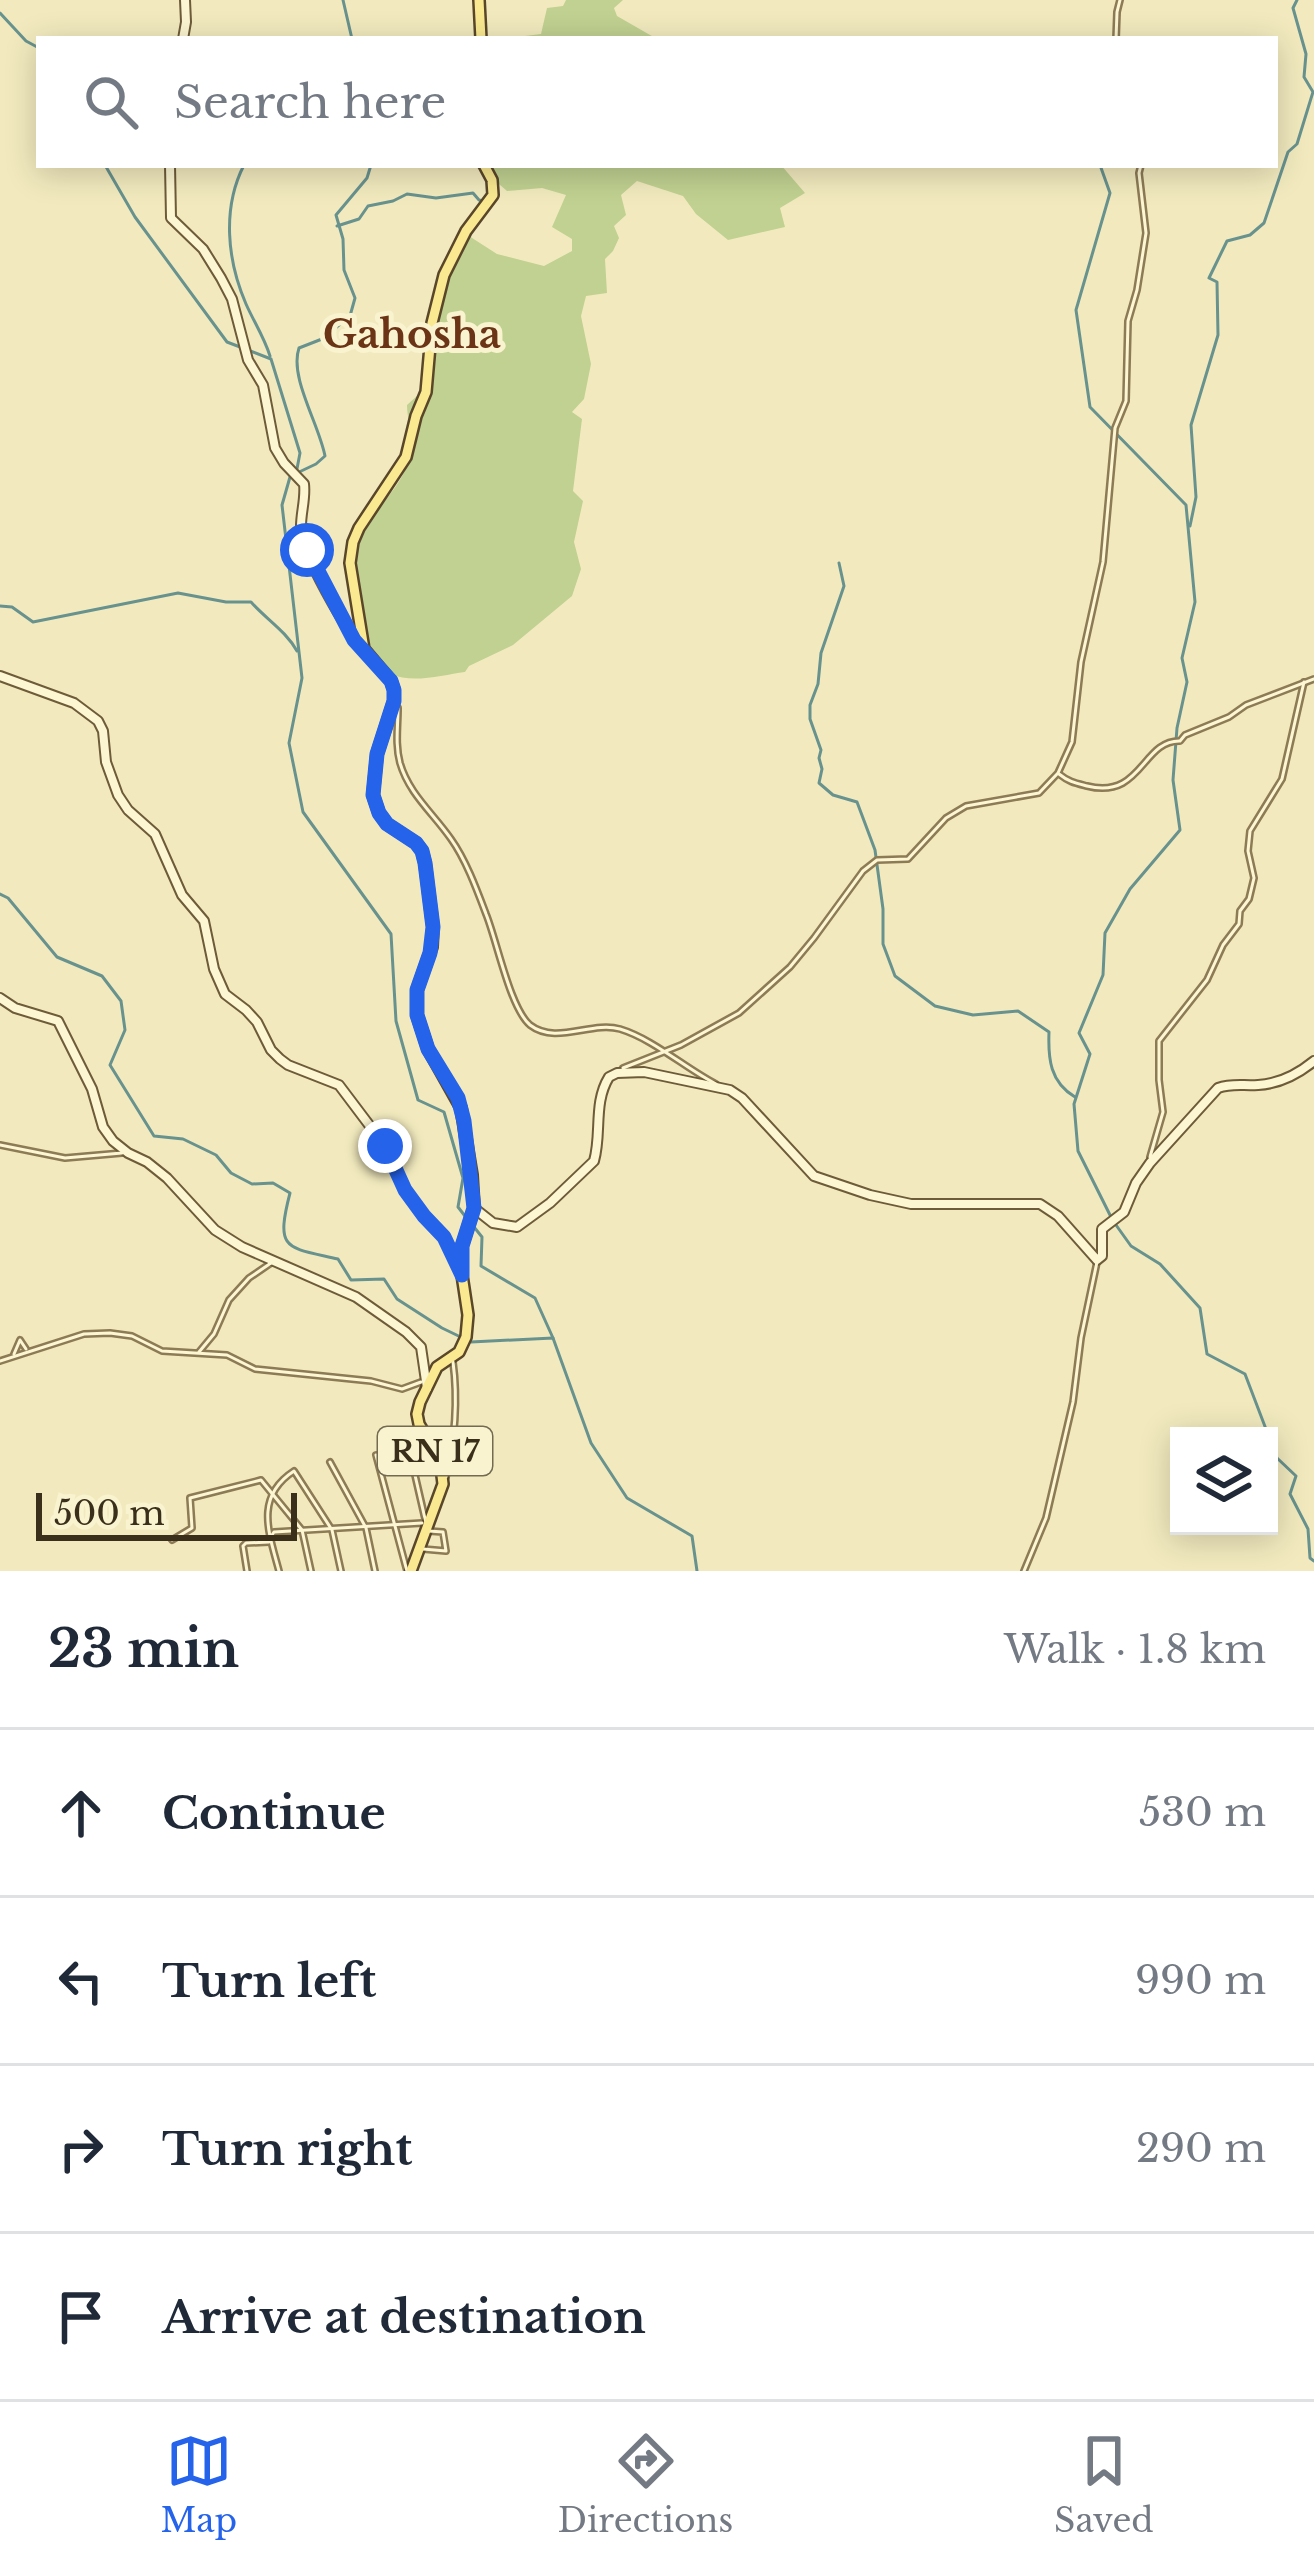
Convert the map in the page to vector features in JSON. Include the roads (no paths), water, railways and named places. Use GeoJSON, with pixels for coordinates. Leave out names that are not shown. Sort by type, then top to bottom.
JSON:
{"type":"FeatureCollection","features":[{"type":"Feature","properties":{"kind":"main road"},"geometry":{"type":"LineString","coordinates":[[479,0],[481,36]]}},
{"type":"Feature","properties":{"kind":"main road"},"geometry":{"type":"LineString","coordinates":[[394,701],[391,681],[364,649],[350,563],[353,542],[406,457],[426,392],[432,322],[444,275],[466,231],[493,195],[486,168]]}},
{"type":"Feature","properties":{"kind":"main road","name":"RN 17"},"geometry":{"type":"LineString","coordinates":[[394,701],[381,736],[373,795],[387,824],[422,851],[433,927],[417,990],[417,1015],[428,1049],[461,1108],[472,1174],[471,1218],[462,1246],[468,1316],[464,1341],[459,1352],[437,1367],[426,1383],[417,1414],[440,1459],[443,1484],[409,1571]]}},
{"type":"Feature","properties":{"kind":"street"},"geometry":{"type":"LineString","coordinates":[[184,36],[185,0]]}},
{"type":"Feature","properties":{"kind":"street"},"geometry":{"type":"LineString","coordinates":[[1116,36],[1120,0]]}},
{"type":"Feature","properties":{"kind":"street"},"geometry":{"type":"LineString","coordinates":[[170,168],[171,218],[212,259],[232,299],[244,349],[263,385],[275,448],[305,487],[303,542],[354,640],[364,649]]}},
{"type":"Feature","properties":{"kind":"street"},"geometry":{"type":"LineString","coordinates":[[471,1218],[517,1227],[539,1213],[594,1161],[599,1105],[610,1075],[681,1045],[739,1013],[800,956],[863,871],[877,860],[908,859],[946,818],[966,806],[1039,793],[1058,773],[1072,742],[1081,662],[1103,562],[1115,428],[1126,401],[1132,310],[1146,233],[1140,168]]}},
{"type":"Feature","properties":{"kind":"street"},"geometry":{"type":"LineString","coordinates":[[0,676],[74,703],[98,721],[118,795],[154,834],[182,895],[204,921],[214,969],[225,994],[257,1022],[280,1059],[333,1082],[444,1237],[462,1275]]}},
{"type":"Feature","properties":{"kind":"street"},"geometry":{"type":"LineString","coordinates":[[1058,773],[1069,782],[1097,789],[1125,783],[1159,746],[1180,741],[1246,705],[1314,679]]}},
{"type":"Feature","properties":{"kind":"street"},"geometry":{"type":"LineString","coordinates":[[1150,1163],[1163,1112],[1160,1041],[1207,980],[1239,924],[1254,878],[1248,851],[1250,831],[1282,779],[1304,682]]}},
{"type":"Feature","properties":{"kind":"street"},"geometry":{"type":"LineString","coordinates":[[394,701],[401,766],[417,799],[452,841],[487,914],[510,988],[525,1020],[534,1028],[550,1033],[618,1028],[742,1098],[814,1176],[911,1204],[1036,1203],[1058,1216],[1097,1260]]}},
{"type":"Feature","properties":{"kind":"street"},"geometry":{"type":"LineString","coordinates":[[0,998],[15,1008],[58,1021],[92,1091],[105,1132],[128,1153],[176,1186],[210,1227],[242,1247],[357,1298],[406,1332],[421,1347],[426,1383],[402,1388],[255,1369],[226,1355],[156,1349],[132,1336],[112,1333],[89,1333],[0,1361]]}},
{"type":"Feature","properties":{"kind":"street"},"geometry":{"type":"LineString","coordinates":[[1024,1571],[1046,1518],[1073,1402],[1081,1338],[1097,1260],[1102,1256],[1102,1228],[1124,1212],[1150,1163],[1218,1088],[1280,1080],[1314,1061]]}},
{"type":"Feature","properties":{"kind":"street"},"geometry":{"type":"LineString","coordinates":[[616,1073],[650,1072],[730,1090]]}},
{"type":"Feature","properties":{"kind":"street"},"geometry":{"type":"LineString","coordinates":[[0,1145],[59,1157],[128,1153]]}},
{"type":"Feature","properties":{"kind":"street"},"geometry":{"type":"LineString","coordinates":[[198,1353],[214,1334],[230,1300],[249,1278],[275,1260]]}},
{"type":"Feature","properties":{"kind":"street"},"geometry":{"type":"LineString","coordinates":[[13,1355],[20,1340],[27,1352]]}},
{"type":"Feature","properties":{"kind":"street"},"geometry":{"type":"LineString","coordinates":[[443,1484],[453,1437],[454,1354]]}},
{"type":"Feature","properties":{"kind":"street"},"geometry":{"type":"LineString","coordinates":[[409,1449],[428,1525]]}},
{"type":"Feature","properties":{"kind":"street"},"geometry":{"type":"LineString","coordinates":[[376,1455],[409,1571]]}},
{"type":"Feature","properties":{"kind":"street"},"geometry":{"type":"LineString","coordinates":[[330,1462],[366,1528],[374,1571]]}},
{"type":"Feature","properties":{"kind":"street"},"geometry":{"type":"LineString","coordinates":[[279,1571],[266,1522],[278,1482],[294,1472],[332,1530],[341,1571]]}},
{"type":"Feature","properties":{"kind":"street"},"geometry":{"type":"LineString","coordinates":[[172,1540],[191,1528],[190,1498],[261,1480],[302,1531],[311,1571]]}},
{"type":"Feature","properties":{"kind":"street"},"geometry":{"type":"LineString","coordinates":[[272,1542],[274,1532],[428,1525],[443,1532],[446,1551],[420,1548]]}},
{"type":"Feature","properties":{"kind":"street"},"geometry":{"type":"LineString","coordinates":[[247,1571],[243,1546],[272,1542]]}},
{"type":"Feature","properties":{"kind":"waterway"},"geometry":{"type":"LineString","coordinates":[[343,0],[351,36]]}},
{"type":"Feature","properties":{"kind":"waterway"},"geometry":{"type":"LineString","coordinates":[[1190,526],[1196,497],[1191,425],[1218,335],[1217,282],[1209,278],[1227,241],[1250,235],[1264,223],[1313,92],[1304,77],[1306,54],[1293,8],[1297,0]]}},
{"type":"Feature","properties":{"kind":"waterway"},"geometry":{"type":"LineString","coordinates":[[0,13],[36,46]]}},
{"type":"Feature","properties":{"kind":"waterway"},"geometry":{"type":"LineString","coordinates":[[107,168],[135,217],[227,342],[271,359],[300,453],[282,505],[302,678],[289,743],[303,812],[391,934],[396,1021],[418,1100],[444,1112],[463,1178],[458,1207],[468,1220]]}},
{"type":"Feature","properties":{"kind":"waterway"},"geometry":{"type":"LineString","coordinates":[[243,168],[232,199],[231,252],[246,304],[270,356]]}},
{"type":"Feature","properties":{"kind":"waterway"},"geometry":{"type":"LineString","coordinates":[[297,473],[325,456],[301,386],[299,348],[322,339],[350,316],[355,298],[344,270],[336,215],[370,168]]}},
{"type":"Feature","properties":{"kind":"waterway"},"geometry":{"type":"LineString","coordinates":[[1101,168],[1110,193],[1076,310],[1090,407],[1186,505],[1195,602],[1182,658],[1187,682],[1173,780],[1180,830],[1130,889],[1105,933],[1103,975],[1079,1033],[1090,1054],[1074,1104],[1078,1151],[1111,1217]]}},
{"type":"Feature","properties":{"kind":"waterway"},"geometry":{"type":"LineString","coordinates":[[337,226],[359,219],[368,206],[407,194],[436,198],[473,193],[484,201]]}},
{"type":"Feature","properties":{"kind":"waterway"},"geometry":{"type":"LineString","coordinates":[[839,563],[844,586],[821,653],[810,719],[821,750],[819,783],[833,795],[857,802],[875,850],[883,944],[895,976],[935,1006],[973,1015],[1018,1011],[1049,1032],[1052,1069],[1075,1097]]}},
{"type":"Feature","properties":{"kind":"waterway"},"geometry":{"type":"LineString","coordinates":[[0,606],[12,607],[33,622],[178,593],[251,602],[297,651]]}},
{"type":"Feature","properties":{"kind":"waterway"},"geometry":{"type":"LineString","coordinates":[[0,894],[57,957],[102,976],[121,1001],[125,1030],[110,1065],[154,1136],[183,1139],[216,1155],[231,1173],[252,1184],[273,1183],[290,1193],[284,1226],[289,1243],[338,1259],[351,1280],[384,1279],[397,1299],[442,1328],[471,1342],[553,1338],[591,1443],[627,1498],[692,1536],[697,1571]]}},
{"type":"Feature","properties":{"kind":"waterway"},"geometry":{"type":"LineString","coordinates":[[1116,1225],[1131,1246],[1160,1264],[1200,1308],[1207,1354],[1245,1374],[1277,1458],[1296,1476],[1290,1494],[1308,1529],[1314,1561]]}},
{"type":"Feature","properties":{"kind":"waterway"},"geometry":{"type":"LineString","coordinates":[[474,1227],[482,1237],[481,1266],[535,1298],[553,1338]]}},
{"type":"Feature","properties":{"kind":"district","name":"Gahosha"},"geometry":{"type":"Point","coordinates":[412,334]}}]}
